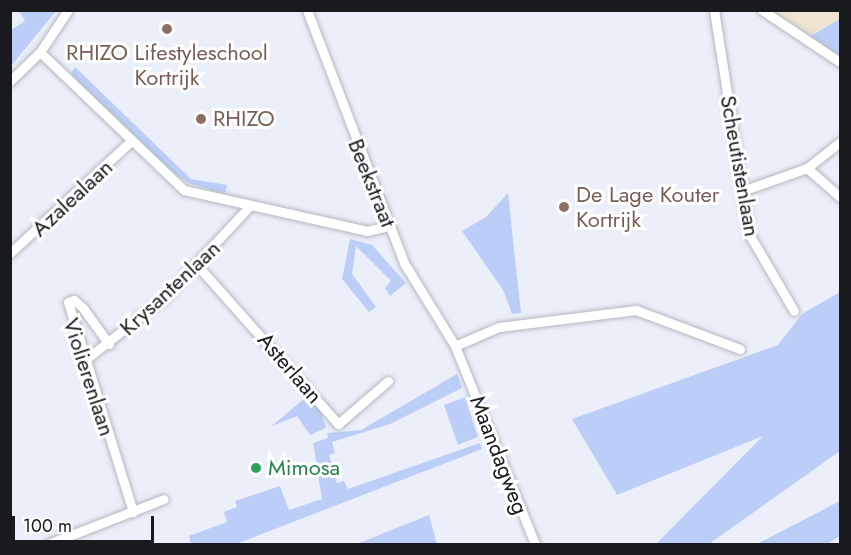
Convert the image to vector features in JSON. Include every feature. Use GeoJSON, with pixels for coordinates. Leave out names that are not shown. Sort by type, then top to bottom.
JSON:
{"type":"FeatureCollection","features":[{"type":"Feature","properties":{"kind":"street"},"geometry":{"type":"LineString","coordinates":[[10,81],[40,52],[68,10]]}},
{"type":"Feature","properties":{"kind":"street","name":"Beekstraat"},"geometry":{"type":"LineString","coordinates":[[307,10],[404,264],[455,346],[463,365]]}},
{"type":"Feature","properties":{"kind":"street","name":"Scheutistenlaan"},"geometry":{"type":"LineString","coordinates":[[714,10],[750,237],[794,311]]}},
{"type":"Feature","properties":{"kind":"street"},"geometry":{"type":"LineString","coordinates":[[762,10],[840,62]]}},
{"type":"Feature","properties":{"kind":"street"},"geometry":{"type":"LineString","coordinates":[[40,52],[184,190],[248,208],[367,231],[389,226]]}},
{"type":"Feature","properties":{"kind":"street","name":"Azalealaan"},"geometry":{"type":"LineString","coordinates":[[10,253],[131,141]]}},
{"type":"Feature","properties":{"kind":"street"},"geometry":{"type":"LineString","coordinates":[[742,191],[807,168],[840,142]]}},
{"type":"Feature","properties":{"kind":"street"},"geometry":{"type":"LineString","coordinates":[[807,168],[840,197]]}},
{"type":"Feature","properties":{"kind":"street","name":"Krysantenlaan"},"geometry":{"type":"LineString","coordinates":[[86,359],[109,344],[197,265],[248,208]]}},
{"type":"Feature","properties":{"kind":"street","name":"Asterlaan"},"geometry":{"type":"LineString","coordinates":[[197,265],[339,424],[388,381]]}},
{"type":"Feature","properties":{"kind":"street","name":"Violierenlaan"},"geometry":{"type":"LineString","coordinates":[[109,344],[83,308],[74,300],[68,302],[133,512]]}},
{"type":"Feature","properties":{"kind":"street"},"geometry":{"type":"LineString","coordinates":[[455,346],[500,327],[636,310],[740,349]]}},
{"type":"Feature","properties":{"kind":"street","name":"Maandagweg"},"geometry":{"type":"LineString","coordinates":[[463,365],[535,544]]}},
{"type":"Feature","properties":{"kind":"street"},"geometry":{"type":"LineString","coordinates":[[48,544],[164,499]]}},
{"type":"Feature","properties":{"kind":"shaded area"},"geometry":{"type":"Polygon","coordinates":[[[19,11],[56,11],[11,66],[11,30],[25,21],[19,11]]]}},
{"type":"Feature","properties":{"kind":"shaded area"},"geometry":{"type":"Polygon","coordinates":[[[773,11],[840,11],[840,19],[810,36],[773,11]]]}},
{"type":"Feature","properties":{"kind":"shaded area"},"geometry":{"type":"Polygon","coordinates":[[[840,19],[840,56],[810,36],[840,19]]]}},
{"type":"Feature","properties":{"kind":"shaded area"},"geometry":{"type":"Polygon","coordinates":[[[75,67],[191,179],[227,185],[225,194],[188,183],[169,169],[71,74],[75,67]]]}},
{"type":"Feature","properties":{"kind":"shaded area"},"geometry":{"type":"Polygon","coordinates":[[[508,193],[521,313],[512,314],[503,290],[462,231],[486,217],[508,193]]]}},
{"type":"Feature","properties":{"kind":"shaded area"},"geometry":{"type":"Polygon","coordinates":[[[350,239],[372,245],[406,283],[390,296],[385,288],[391,281],[356,246],[352,274],[376,307],[369,312],[342,279],[350,239]]]}},
{"type":"Feature","properties":{"kind":"shaded area"},"geometry":{"type":"Polygon","coordinates":[[[840,292],[840,451],[709,544],[656,544],[763,436],[617,495],[572,419],[778,345],[802,314],[840,292]]]}},
{"type":"Feature","properties":{"kind":"shaded area"},"geometry":{"type":"Polygon","coordinates":[[[457,374],[462,388],[390,424],[332,442],[335,453],[329,455],[337,483],[344,481],[348,489],[480,443],[482,449],[236,544],[191,544],[189,536],[227,522],[224,512],[237,507],[235,501],[280,486],[289,510],[322,499],[313,443],[328,438],[327,433],[361,430],[457,374]]]}},
{"type":"Feature","properties":{"kind":"shaded area"},"geometry":{"type":"Polygon","coordinates":[[[307,396],[320,409],[326,428],[310,435],[297,416],[272,426],[307,396]]]}},
{"type":"Feature","properties":{"kind":"shaded area"},"geometry":{"type":"Polygon","coordinates":[[[465,397],[478,437],[458,445],[444,405],[465,397]]]}},
{"type":"Feature","properties":{"kind":"shaded area"},"geometry":{"type":"Polygon","coordinates":[[[840,501],[840,536],[827,544],[757,544],[840,501]]]}},
{"type":"Feature","properties":{"kind":"shaded area"},"geometry":{"type":"Polygon","coordinates":[[[429,515],[437,544],[357,544],[384,533],[429,515]]]}},
{"type":"Feature","properties":{"kind":"place","name":"RHIZO Lifestyleschool Kortrijk"},"geometry":{"type":"Point","coordinates":[167,29]}},
{"type":"Feature","properties":{"kind":"place","name":"RHIZO"},"geometry":{"type":"Point","coordinates":[201,119]}},
{"type":"Feature","properties":{"kind":"place","name":"De Lage Kouter Kortrijk"},"geometry":{"type":"Point","coordinates":[564,207]}},
{"type":"Feature","properties":{"kind":"place","name":"Mimosa"},"geometry":{"type":"Point","coordinates":[256,468]}}]}
